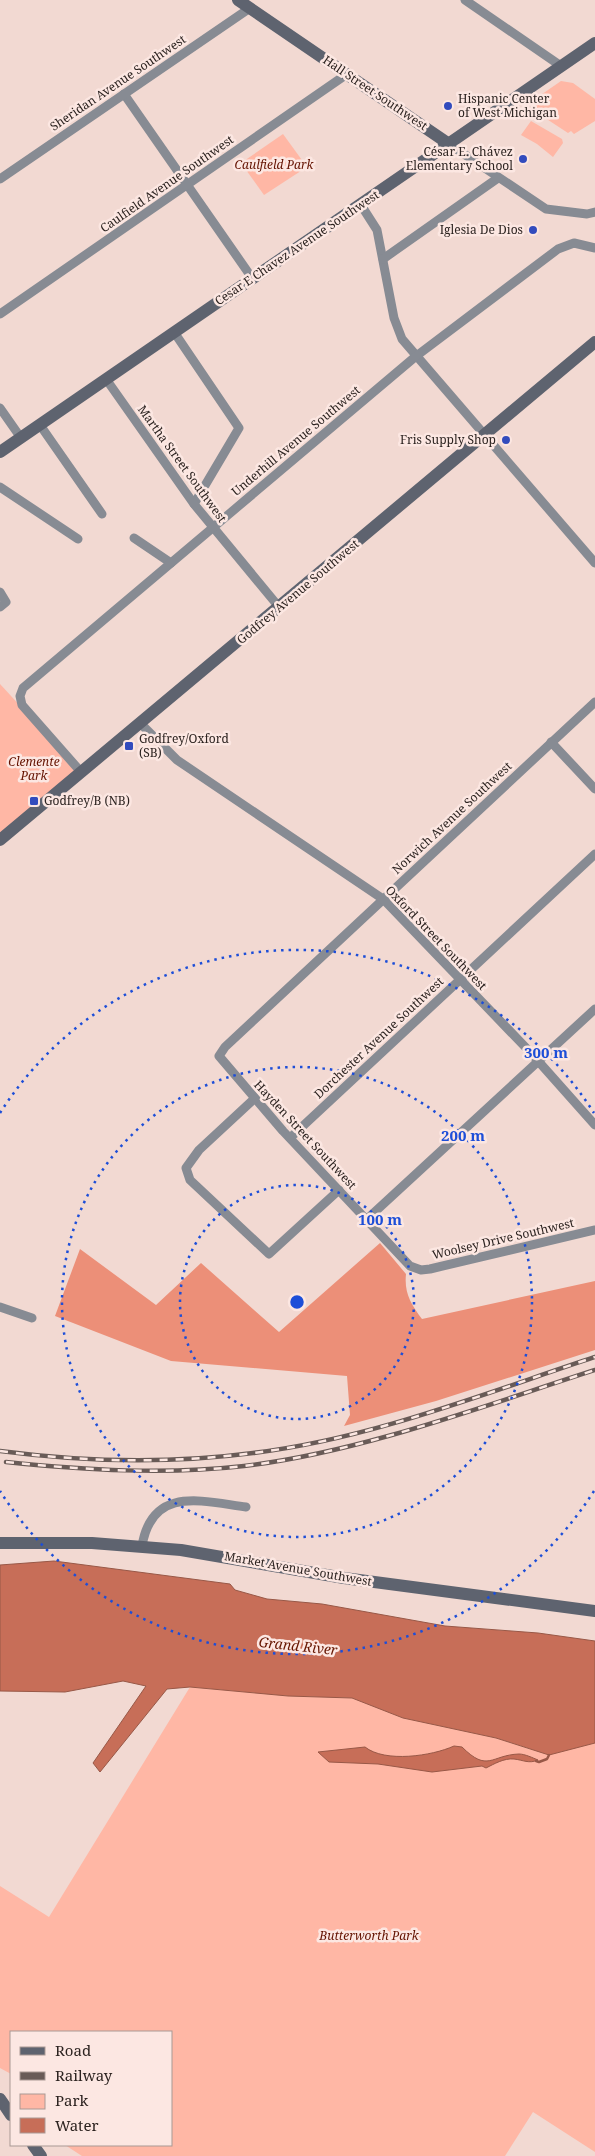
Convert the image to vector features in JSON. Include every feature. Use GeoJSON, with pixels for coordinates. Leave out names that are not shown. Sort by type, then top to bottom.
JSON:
{"type":"FeatureCollection","features":[{"type":"Feature","properties":{"kind":"main road","name":"Hall Street Southwest"},"geometry":{"type":"LineString","coordinates":[[238,0],[449,144]]}},
{"type":"Feature","properties":{"kind":"main road","name":"Cesar E Chavez Avenue Southwest"},"geometry":{"type":"LineString","coordinates":[[0,452],[595,43]]}},
{"type":"Feature","properties":{"kind":"main road","name":"Godfrey Avenue Southwest"},"geometry":{"type":"LineString","coordinates":[[0,840],[595,342]]}},
{"type":"Feature","properties":{"kind":"main road","name":"Market Avenue Southwest"},"geometry":{"type":"LineString","coordinates":[[0,1543],[142,1546],[219,1555],[344,1578],[595,1611]]}},
{"type":"Feature","properties":{"kind":"main road"},"geometry":{"type":"LineString","coordinates":[[0,2099],[10,2113]]}},
{"type":"Feature","properties":{"kind":"street"},"geometry":{"type":"LineString","coordinates":[[465,0],[561,66]]}},
{"type":"Feature","properties":{"kind":"street","name":"Sheridan Avenue Southwest"},"geometry":{"type":"LineString","coordinates":[[0,179],[250,8]]}},
{"type":"Feature","properties":{"kind":"street","name":"Caulfield Avenue Southwest"},"geometry":{"type":"LineString","coordinates":[[0,314],[347,74]]}},
{"type":"Feature","properties":{"kind":"street"},"geometry":{"type":"LineString","coordinates":[[124,94],[252,278]]}},
{"type":"Feature","properties":{"kind":"street","name":"Hall Street Southwest"},"geometry":{"type":"LineString","coordinates":[[449,144],[546,209],[587,214],[595,212]]}},
{"type":"Feature","properties":{"kind":"street"},"geometry":{"type":"LineString","coordinates":[[383,259],[498,178]]}},
{"type":"Feature","properties":{"kind":"street"},"geometry":{"type":"LineString","coordinates":[[361,205],[377,230],[394,318],[402,339],[595,563]]}},
{"type":"Feature","properties":{"kind":"street","name":"Underhill Avenue Southwest"},"geometry":{"type":"LineString","coordinates":[[81,772],[22,705],[21,692],[27,684],[416,357],[558,250],[574,243],[595,248]]}},
{"type":"Feature","properties":{"kind":"street"},"geometry":{"type":"LineString","coordinates":[[174,332],[240,428],[194,504]]}},
{"type":"Feature","properties":{"kind":"street","name":"Martha Street Southwest"},"geometry":{"type":"LineString","coordinates":[[106,379],[194,504],[279,607]]}},
{"type":"Feature","properties":{"kind":"street"},"geometry":{"type":"LineString","coordinates":[[0,408],[21,438]]}},
{"type":"Feature","properties":{"kind":"street"},"geometry":{"type":"LineString","coordinates":[[40,425],[102,514]]}},
{"type":"Feature","properties":{"kind":"street"},"geometry":{"type":"LineString","coordinates":[[0,487],[78,539]]}},
{"type":"Feature","properties":{"kind":"street"},"geometry":{"type":"LineString","coordinates":[[134,538],[171,563]]}},
{"type":"Feature","properties":{"kind":"street"},"geometry":{"type":"LineString","coordinates":[[0,592],[6,602],[0,607]]}},
{"type":"Feature","properties":{"kind":"street","name":"Norwich Avenue Southwest"},"geometry":{"type":"LineString","coordinates":[[219,1056],[225,1047],[595,702]]}},
{"type":"Feature","properties":{"kind":"street","name":"Oxford Street Southwest"},"geometry":{"type":"LineString","coordinates":[[140,723],[177,760],[383,899],[595,1124]]}},
{"type":"Feature","properties":{"kind":"street"},"geometry":{"type":"LineString","coordinates":[[551,742],[595,789]]}},
{"type":"Feature","properties":{"kind":"street","name":"Dorchester Avenue Southwest"},"geometry":{"type":"LineString","coordinates":[[290,1138],[595,854]]}},
{"type":"Feature","properties":{"kind":"street"},"geometry":{"type":"LineString","coordinates":[[366,1220],[595,1009]]}},
{"type":"Feature","properties":{"kind":"street","name":"Hayden Street Southwest"},"geometry":{"type":"LineString","coordinates":[[219,1056],[254,1099],[404,1262],[417,1269]]}},
{"type":"Feature","properties":{"kind":"street"},"geometry":{"type":"LineString","coordinates":[[254,1099],[199,1150],[186,1168],[190,1180],[269,1254],[339,1190]]}},
{"type":"Feature","properties":{"kind":"street","name":"Woolsey Drive Southwest"},"geometry":{"type":"LineString","coordinates":[[417,1269],[430,1269],[595,1230]]}},
{"type":"Feature","properties":{"kind":"street"},"geometry":{"type":"LineString","coordinates":[[0,1307],[32,1318]]}},
{"type":"Feature","properties":{"kind":"street"},"geometry":{"type":"LineString","coordinates":[[142,1546],[148,1524],[162,1508],[173,1502],[192,1500],[246,1507]]}},
{"type":"Feature","properties":{"kind":"green space"},"geometry":{"type":"Polygon","coordinates":[[[561,81],[573,83],[595,99],[595,121],[574,134],[571,131],[568,133],[536,112],[535,99],[561,81]]]}},
{"type":"Feature","properties":{"kind":"green space"},"geometry":{"type":"Polygon","coordinates":[[[531,121],[562,139],[563,143],[553,157],[537,144],[521,135],[531,121]]]}},
{"type":"Feature","properties":{"kind":"green space","name":"Caulfield Park"},"geometry":{"type":"Polygon","coordinates":[[[283,134],[307,167],[264,195],[241,163],[283,134]]]}},
{"type":"Feature","properties":{"kind":"green space","name":"Clemente Park"},"geometry":{"type":"Polygon","coordinates":[[[0,684],[81,772],[0,840],[0,684]]]}},
{"type":"Feature","properties":{"kind":"green space","name":"Butterworth Park"},"geometry":{"type":"Polygon","coordinates":[[[190,1687],[288,1696],[352,1698],[403,1718],[496,1738],[529,1749],[595,1743],[595,2152],[533,2112],[505,2156],[82,2156],[67,2146],[172,2146],[172,2031],[10,2031],[10,2073],[0,2068],[0,1886],[49,1917],[190,1687]]]}},
{"type":"Feature","properties":{"kind":"shaded area"},"geometry":{"type":"Polygon","coordinates":[[[380,1243],[406,1274],[406,1287],[409,1298],[422,1319],[595,1281],[595,1350],[436,1401],[344,1426],[350,1415],[347,1376],[171,1361],[55,1316],[80,1249],[156,1305],[201,1263],[279,1332],[380,1243]]]}},
{"type":"Feature","properties":{"kind":"water","name":"Grand River"},"geometry":{"type":"Polygon","coordinates":[[[54,1561],[230,1584],[235,1590],[267,1599],[322,1604],[445,1626],[538,1633],[595,1641],[595,1743],[549,1755],[496,1738],[403,1718],[352,1698],[288,1696],[190,1687],[167,1689],[100,1772],[93,1763],[146,1686],[123,1681],[65,1692],[0,1691],[0,1565],[54,1561]]]}},
{"type":"Feature","properties":{"kind":"water"},"geometry":{"type":"Polygon","coordinates":[[[454,1746],[462,1747],[471,1755],[484,1761],[519,1754],[538,1760],[529,1762],[507,1759],[486,1768],[482,1766],[432,1772],[378,1764],[329,1762],[318,1752],[365,1747],[384,1755],[409,1756],[434,1753],[454,1746]]]}},
{"type":"Feature","properties":{"kind":"waterway"},"geometry":{"type":"LineString","coordinates":[[536,1761],[539,1762],[547,1759],[549,1755]]}},
{"type":"Feature","properties":{"kind":"railway"},"geometry":{"type":"LineString","coordinates":[[0,1451],[32,1455],[126,1460],[190,1459],[253,1453],[340,1437],[426,1414],[595,1357]]}},
{"type":"Feature","properties":{"kind":"railway"},"geometry":{"type":"LineString","coordinates":[[6,1462],[95,1469],[155,1471],[244,1466],[333,1450],[377,1439],[466,1413],[595,1370]]}},
{"type":"Feature","properties":{"kind":"place","name":"Hispanic Center of West Michigan"},"geometry":{"type":"Point","coordinates":[448,106]}},
{"type":"Feature","properties":{"kind":"place","name":"César E. Chávez Elementary School"},"geometry":{"type":"Point","coordinates":[523,159]}},
{"type":"Feature","properties":{"kind":"place","name":"Iglesia De Dios"},"geometry":{"type":"Point","coordinates":[533,230]}},
{"type":"Feature","properties":{"kind":"place","name":"Fris Supply Shop"},"geometry":{"type":"Point","coordinates":[506,440]}},
{"type":"Feature","properties":{"kind":"place","name":"Godfrey/Oxford (SB)"},"geometry":{"type":"Point","coordinates":[129,746]}},
{"type":"Feature","properties":{"kind":"place","name":"Godfrey/B (NB)"},"geometry":{"type":"Point","coordinates":[34,801]}}]}
